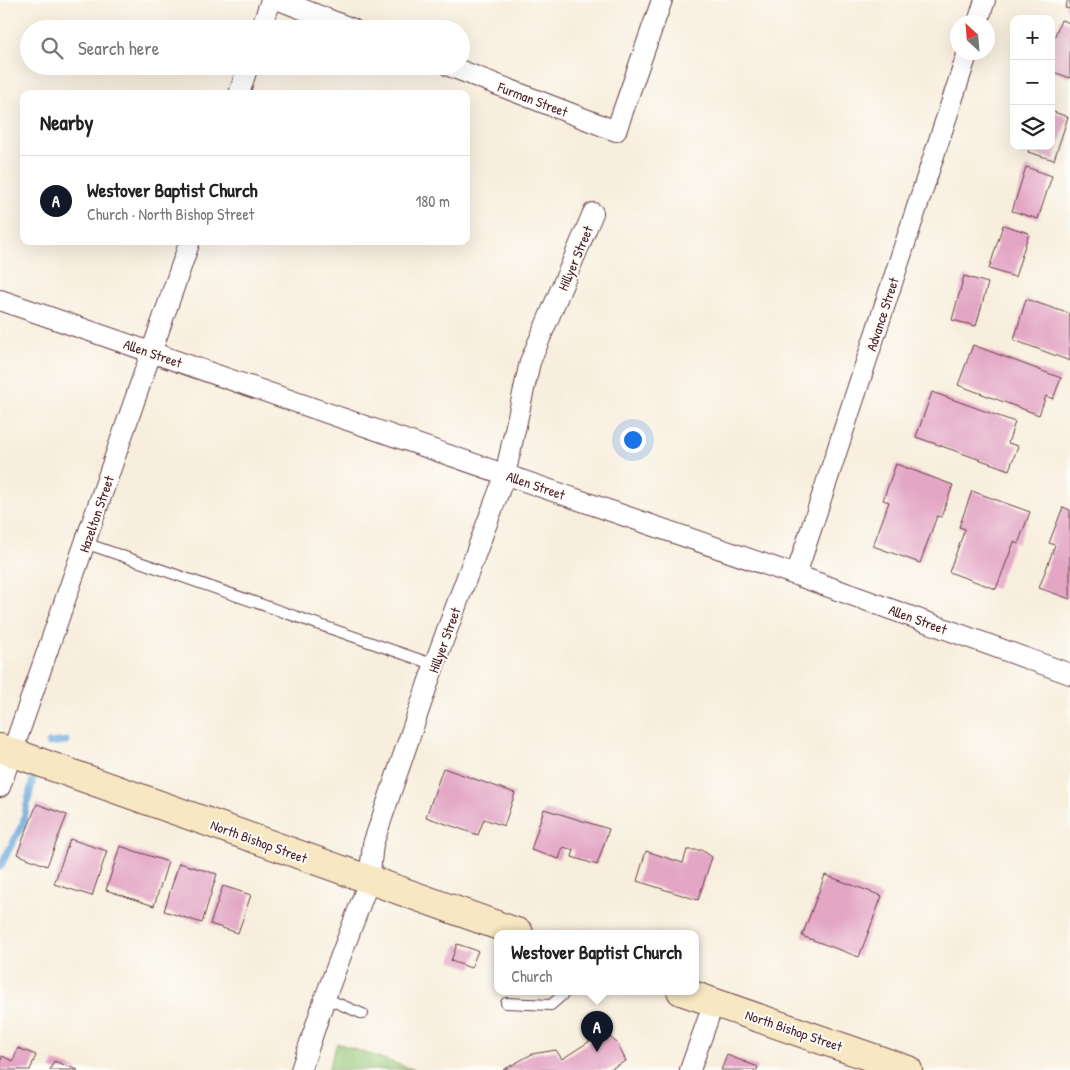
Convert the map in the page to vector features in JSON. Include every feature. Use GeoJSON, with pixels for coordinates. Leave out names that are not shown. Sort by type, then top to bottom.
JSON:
{"type":"FeatureCollection","features":[{"type":"Feature","properties":{"kind":"street"},"geometry":{"type":"LineString","coordinates":[[264,20],[270,0]]}},
{"type":"Feature","properties":{"kind":"street"},"geometry":{"type":"LineString","coordinates":[[279,0],[330,20]]}},
{"type":"Feature","properties":{"kind":"street","name":"Furman Street"},"geometry":{"type":"LineString","coordinates":[[470,74],[616,131],[662,0]]}},
{"type":"Feature","properties":{"kind":"street"},"geometry":{"type":"LineString","coordinates":[[980,15],[985,0]]}},
{"type":"Feature","properties":{"kind":"street","name":"Advance Street"},"geometry":{"type":"LineString","coordinates":[[796,575],[965,60]]}},
{"type":"Feature","properties":{"kind":"street"},"geometry":{"type":"LineString","coordinates":[[240,90],[245,75]]}},
{"type":"Feature","properties":{"kind":"street","name":"Hillyer Street"},"geometry":{"type":"LineString","coordinates":[[301,1070],[325,998],[369,881],[373,844],[435,665],[505,475],[530,362],[593,213]]}},
{"type":"Feature","properties":{"kind":"street","name":"Hazelton Street"},"geometry":{"type":"LineString","coordinates":[[0,787],[6,750],[85,543],[189,245]]}},
{"type":"Feature","properties":{"kind":"street","name":"Allen Street"},"geometry":{"type":"LineString","coordinates":[[0,300],[796,575],[1070,674]]}},
{"type":"Feature","properties":{"kind":"street","name":"North Bishop Street"},"geometry":{"type":"LineString","coordinates":[[6,750],[510,930]]}},
{"type":"Feature","properties":{"kind":"street","name":"North Bishop Street"},"geometry":{"type":"LineString","coordinates":[[693,995],[908,1070]]}},
{"type":"Feature","properties":{"kind":"street"},"geometry":{"type":"LineString","coordinates":[[690,1070],[714,1002]]}},
{"type":"Feature","properties":{"kind":"lane"},"geometry":{"type":"LineString","coordinates":[[85,543],[435,665]]}},
{"type":"Feature","properties":{"kind":"lane"},"geometry":{"type":"LineString","coordinates":[[506,1003],[551,1005],[562,995]]}},
{"type":"Feature","properties":{"kind":"lane"},"geometry":{"type":"LineString","coordinates":[[325,998],[363,1014]]}},
{"type":"Feature","properties":{"kind":"green space"},"geometry":{"type":"Polygon","coordinates":[[[337,1043],[415,1070],[328,1070],[337,1043]]]}},
{"type":"Feature","properties":{"kind":"building"},"geometry":{"type":"Polygon","coordinates":[[[1068,0],[1070,0],[1070,9],[1065,8],[1068,0]]]}},
{"type":"Feature","properties":{"kind":"building"},"geometry":{"type":"Polygon","coordinates":[[[1061,20],[1070,23],[1070,78],[1055,72],[1055,36],[1061,20]]]}},
{"type":"Feature","properties":{"kind":"building"},"geometry":{"type":"Polygon","coordinates":[[[1055,112],[1068,117],[1054,160],[1028,152],[1029,150],[1055,150],[1055,112]]]}},
{"type":"Feature","properties":{"kind":"building"},"geometry":{"type":"Polygon","coordinates":[[[1026,167],[1052,176],[1038,219],[1012,211],[1026,167]]]}},
{"type":"Feature","properties":{"kind":"building"},"geometry":{"type":"Polygon","coordinates":[[[1003,225],[1029,233],[1015,277],[989,269],[1003,225]]]}},
{"type":"Feature","properties":{"kind":"building"},"geometry":{"type":"Polygon","coordinates":[[[964,276],[988,283],[976,326],[952,320],[964,276]]]}},
{"type":"Feature","properties":{"kind":"building"},"geometry":{"type":"Polygon","coordinates":[[[1026,299],[1070,314],[1070,361],[1014,340],[1026,299]]]}},
{"type":"Feature","properties":{"kind":"building"},"geometry":{"type":"Polygon","coordinates":[[[973,345],[1061,378],[1053,399],[1046,396],[1039,415],[958,385],[973,345]]]}},
{"type":"Feature","properties":{"kind":"building"},"geometry":{"type":"Polygon","coordinates":[[[932,392],[1015,422],[1008,443],[1018,446],[1009,470],[916,437],[932,392]]]}},
{"type":"Feature","properties":{"kind":"building"},"geometry":{"type":"Polygon","coordinates":[[[896,464],[953,485],[941,517],[937,516],[920,563],[873,546],[889,502],[883,500],[896,464]]]}},
{"type":"Feature","properties":{"kind":"building"},"geometry":{"type":"Polygon","coordinates":[[[972,491],[1030,512],[1018,544],[1014,542],[996,589],[949,572],[965,529],[959,527],[972,491]]]}},
{"type":"Feature","properties":{"kind":"building"},"geometry":{"type":"Polygon","coordinates":[[[1063,507],[1070,510],[1070,599],[1039,588],[1055,545],[1049,543],[1063,507]]]}},
{"type":"Feature","properties":{"kind":"building"},"geometry":{"type":"Polygon","coordinates":[[[443,768],[515,793],[504,826],[484,819],[478,835],[426,817],[443,768]]]}},
{"type":"Feature","properties":{"kind":"building"},"geometry":{"type":"Polygon","coordinates":[[[37,804],[67,815],[47,866],[17,854],[37,804]]]}},
{"type":"Feature","properties":{"kind":"building"},"geometry":{"type":"Polygon","coordinates":[[[544,809],[609,829],[597,865],[572,857],[574,850],[563,847],[559,859],[531,850],[544,809]]]}},
{"type":"Feature","properties":{"kind":"building"},"geometry":{"type":"Polygon","coordinates":[[[70,839],[107,851],[92,896],[54,884],[70,839]]]}},
{"type":"Feature","properties":{"kind":"building"},"geometry":{"type":"Polygon","coordinates":[[[120,846],[168,862],[154,906],[106,890],[120,846]]]}},
{"type":"Feature","properties":{"kind":"building"},"geometry":{"type":"Polygon","coordinates":[[[687,850],[702,850],[712,857],[698,900],[637,881],[646,851],[683,863],[687,850]]]}},
{"type":"Feature","properties":{"kind":"building"},"geometry":{"type":"Polygon","coordinates":[[[179,863],[217,874],[202,923],[164,911],[179,863]]]}},
{"type":"Feature","properties":{"kind":"building"},"geometry":{"type":"Polygon","coordinates":[[[825,875],[882,896],[859,957],[802,936],[825,875]]]}},
{"type":"Feature","properties":{"kind":"building"},"geometry":{"type":"Polygon","coordinates":[[[223,886],[251,895],[238,933],[210,924],[223,886]]]}},
{"type":"Feature","properties":{"kind":"building"},"geometry":{"type":"Polygon","coordinates":[[[457,944],[478,951],[471,968],[451,961],[457,944]]]}},
{"type":"Feature","properties":{"kind":"building"},"geometry":{"type":"Polygon","coordinates":[[[604,1032],[617,1043],[626,1061],[608,1070],[503,1070],[532,1054],[556,1050],[562,1059],[604,1032]]]}},
{"type":"Feature","properties":{"kind":"building"},"geometry":{"type":"Polygon","coordinates":[[[18,1048],[36,1055],[30,1070],[0,1070],[2,1056],[13,1061],[18,1048]]]}},
{"type":"Feature","properties":{"kind":"building"},"geometry":{"type":"Polygon","coordinates":[[[727,1055],[758,1067],[757,1070],[721,1070],[727,1055]]]}},
{"type":"Feature","properties":{"kind":"building"},"geometry":{"type":"Polygon","coordinates":[[[54,1061],[78,1070],[50,1070],[54,1061]]]}},
{"type":"Feature","properties":{"kind":"waterway"},"geometry":{"type":"LineString","coordinates":[[49,743],[66,741]]}},
{"type":"Feature","properties":{"kind":"waterway"},"geometry":{"type":"LineString","coordinates":[[0,867],[23,823],[33,778]]}},
{"type":"Feature","properties":{"kind":"place","name":"Westover Baptist Church"},"geometry":{"type":"Point","coordinates":[597,1052]}}]}
